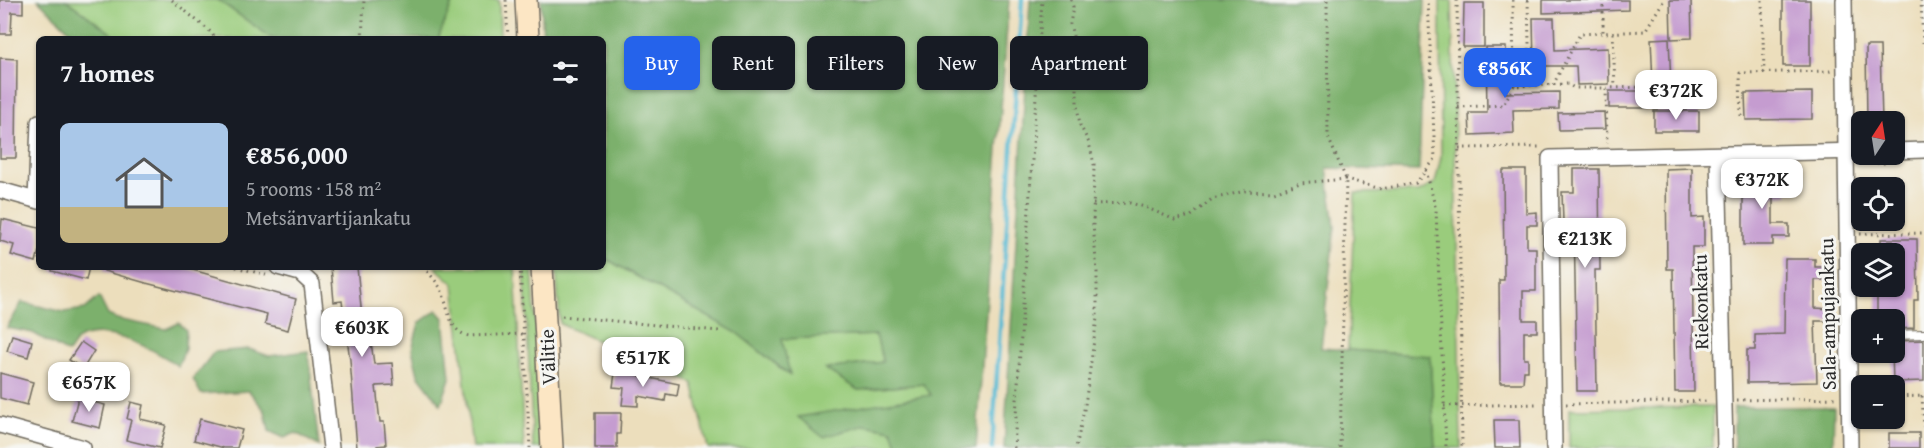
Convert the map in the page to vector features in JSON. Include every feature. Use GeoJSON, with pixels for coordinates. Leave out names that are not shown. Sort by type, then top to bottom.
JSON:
{"type":"FeatureCollection","features":[{"type":"Feature","properties":{"kind":"main road"},"geometry":{"type":"LineString","coordinates":[[526,0],[528,36]]}},
{"type":"Feature","properties":{"kind":"main road","name":"Välitie"},"geometry":{"type":"LineString","coordinates":[[542,270],[552,448]]}},
{"type":"Feature","properties":{"kind":"street","name":"Sala-ampujankatu"},"geometry":{"type":"LineString","coordinates":[[1844,0],[1846,152],[1854,309]]}},
{"type":"Feature","properties":{"kind":"street"},"geometry":{"type":"LineString","coordinates":[[1905,151],[1924,150]]}},
{"type":"Feature","properties":{"kind":"street"},"geometry":{"type":"LineString","coordinates":[[1554,448],[1545,152],[1718,154],[1851,152]]}},
{"type":"Feature","properties":{"kind":"street","name":"Riekonkatu"},"geometry":{"type":"LineString","coordinates":[[1718,154],[1725,448]]}},
{"type":"Feature","properties":{"kind":"street"},"geometry":{"type":"LineString","coordinates":[[0,190],[36,200]]}},
{"type":"Feature","properties":{"kind":"street"},"geometry":{"type":"LineString","coordinates":[[289,270],[300,273],[312,284],[331,448]]}},
{"type":"Feature","properties":{"kind":"street","name":"Sala-ampujankatu"},"geometry":{"type":"LineString","coordinates":[[1850,448],[1849,398],[1852,363]]}},
{"type":"Feature","properties":{"kind":"street"},"geometry":{"type":"LineString","coordinates":[[0,425],[83,448]]}},
{"type":"Feature","properties":{"kind":"lane"},"geometry":{"type":"LineString","coordinates":[[1905,334],[1924,333]]}},
{"type":"Feature","properties":{"kind":"path"},"geometry":{"type":"LineString","coordinates":[[172,0],[214,36]]}},
{"type":"Feature","properties":{"kind":"path"},"geometry":{"type":"LineString","coordinates":[[362,36],[364,0]]}},
{"type":"Feature","properties":{"kind":"path"},"geometry":{"type":"LineString","coordinates":[[506,0],[508,36]]}},
{"type":"Feature","properties":{"kind":"path"},"geometry":{"type":"LineString","coordinates":[[1014,448],[1042,0]]}},
{"type":"Feature","properties":{"kind":"path"},"geometry":{"type":"LineString","coordinates":[[1071,0],[1073,7],[1070,24],[1077,73],[1077,105],[1080,125],[1089,143],[1094,164],[1093,204],[1097,272],[1097,318],[1085,405],[1076,448]]}},
{"type":"Feature","properties":{"kind":"path"},"geometry":{"type":"LineString","coordinates":[[1327,0],[1328,137],[1346,179],[1340,448]]}},
{"type":"Feature","properties":{"kind":"path"},"geometry":{"type":"LineString","coordinates":[[1093,204],[1130,203],[1146,207],[1175,220],[1191,216],[1212,199],[1245,191],[1274,192],[1300,183],[1346,179],[1381,189],[1416,183],[1435,159],[1428,0]]}},
{"type":"Feature","properties":{"kind":"path"},"geometry":{"type":"LineString","coordinates":[[1457,0],[1462,448]]}},
{"type":"Feature","properties":{"kind":"path"},"geometry":{"type":"LineString","coordinates":[[1458,107],[1503,105],[1514,86],[1513,0]]}},
{"type":"Feature","properties":{"kind":"path"},"geometry":{"type":"LineString","coordinates":[[1528,0],[1530,86]]}},
{"type":"Feature","properties":{"kind":"path"},"geometry":{"type":"LineString","coordinates":[[1603,0],[1603,33]]}},
{"type":"Feature","properties":{"kind":"path"},"geometry":{"type":"LineString","coordinates":[[1553,85],[1580,34],[1645,31],[1664,0]]}},
{"type":"Feature","properties":{"kind":"path"},"geometry":{"type":"LineString","coordinates":[[1762,0],[1764,73]]}},
{"type":"Feature","properties":{"kind":"path"},"geometry":{"type":"LineString","coordinates":[[1922,0],[1923,43]]}},
{"type":"Feature","properties":{"kind":"path"},"geometry":{"type":"LineString","coordinates":[[1613,33],[1615,87]]}},
{"type":"Feature","properties":{"kind":"path"},"geometry":{"type":"LineString","coordinates":[[1741,116],[1740,73],[1834,71]]}},
{"type":"Feature","properties":{"kind":"path"},"geometry":{"type":"LineString","coordinates":[[1514,86],[1568,84],[1574,88],[1694,86]]}},
{"type":"Feature","properties":{"kind":"path"},"geometry":{"type":"LineString","coordinates":[[1606,88],[1607,146],[1616,146]]}},
{"type":"Feature","properties":{"kind":"path"},"geometry":{"type":"LineString","coordinates":[[1658,106],[1705,105]]}},
{"type":"Feature","properties":{"kind":"path"},"geometry":{"type":"LineString","coordinates":[[1459,148],[1545,152]]}},
{"type":"Feature","properties":{"kind":"path"},"geometry":{"type":"LineString","coordinates":[[1426,170],[1436,210],[1446,448]]}},
{"type":"Feature","properties":{"kind":"path"},"geometry":{"type":"LineString","coordinates":[[1859,234],[1924,233]]}},
{"type":"Feature","properties":{"kind":"path"},"geometry":{"type":"LineString","coordinates":[[425,270],[441,289],[452,324],[461,334],[469,336],[524,334]]}},
{"type":"Feature","properties":{"kind":"path"},"geometry":{"type":"LineString","coordinates":[[520,270],[530,448]]}},
{"type":"Feature","properties":{"kind":"path"},"geometry":{"type":"LineString","coordinates":[[545,315],[718,331]]}},
{"type":"Feature","properties":{"kind":"path"},"geometry":{"type":"LineString","coordinates":[[1905,397],[1923,396],[1924,427]]}},
{"type":"Feature","properties":{"kind":"path"},"geometry":{"type":"LineString","coordinates":[[1444,406],[1849,398]]}},
{"type":"Feature","properties":{"kind":"green space"},"geometry":{"type":"Polygon","coordinates":[[[38,0],[66,0],[115,36],[71,36],[70,31],[38,0]]]}},
{"type":"Feature","properties":{"kind":"green space"},"geometry":{"type":"Polygon","coordinates":[[[66,0],[218,0],[269,36],[115,36],[66,0]]]}},
{"type":"Feature","properties":{"kind":"green space"},"geometry":{"type":"Polygon","coordinates":[[[218,0],[448,0],[452,4],[439,36],[269,36],[218,0]]]}},
{"type":"Feature","properties":{"kind":"green space"},"geometry":{"type":"Polygon","coordinates":[[[451,0],[499,0],[500,36],[439,36],[451,0]]]}},
{"type":"Feature","properties":{"kind":"green space"},"geometry":{"type":"Polygon","coordinates":[[[541,0],[1009,0],[976,448],[898,448],[892,430],[865,425],[823,437],[798,417],[931,395],[924,384],[858,390],[825,369],[883,362],[876,335],[782,339],[790,375],[737,333],[606,259],[606,36],[543,36],[541,0]]]}},
{"type":"Feature","properties":{"kind":"green space"},"geometry":{"type":"Polygon","coordinates":[[[1030,0],[1425,0],[1419,171],[1327,168],[1335,226],[1321,348],[1430,356],[1435,448],[1004,448],[1025,90],[1148,90],[1148,36],[1028,36],[1030,0]]]}},
{"type":"Feature","properties":{"kind":"green space"},"geometry":{"type":"Polygon","coordinates":[[[1440,0],[1452,0],[1461,448],[1435,448],[1430,356],[1348,350],[1355,193],[1419,192],[1435,183],[1441,157],[1440,0]]]}},
{"type":"Feature","properties":{"kind":"green space"},"geometry":{"type":"Polygon","coordinates":[[[606,259],[737,333],[789,375],[781,339],[876,335],[884,362],[826,369],[858,390],[925,384],[931,395],[823,437],[865,425],[892,430],[898,448],[708,448],[693,383],[560,324],[556,270],[606,270],[606,259]]]}},
{"type":"Feature","properties":{"kind":"green space"},"geometry":{"type":"Polygon","coordinates":[[[438,270],[515,270],[524,448],[472,448],[454,284],[438,270]]]}},
{"type":"Feature","properties":{"kind":"green space"},"geometry":{"type":"Polygon","coordinates":[[[524,270],[532,270],[544,448],[533,448],[524,270]]]}},
{"type":"Feature","properties":{"kind":"green space"},"geometry":{"type":"Polygon","coordinates":[[[99,297],[108,315],[117,319],[166,329],[179,323],[186,330],[185,349],[178,366],[145,347],[118,337],[91,335],[80,338],[68,353],[33,333],[7,328],[22,302],[64,312],[85,309],[99,297]]]}},
{"type":"Feature","properties":{"kind":"green space"},"geometry":{"type":"Polygon","coordinates":[[[437,310],[444,318],[450,378],[441,405],[418,375],[412,349],[419,323],[437,310]]]}},
{"type":"Feature","properties":{"kind":"green space"},"geometry":{"type":"Polygon","coordinates":[[[249,349],[269,356],[308,351],[319,446],[296,433],[284,438],[269,431],[265,411],[249,391],[201,394],[193,379],[214,352],[249,349]]]}},
{"type":"Feature","properties":{"kind":"green space"},"geometry":{"type":"Polygon","coordinates":[[[1713,407],[1713,448],[1569,448],[1569,409],[1713,407]]]}},
{"type":"Feature","properties":{"kind":"green space"},"geometry":{"type":"Polygon","coordinates":[[[1734,407],[1834,407],[1833,448],[1734,448],[1734,407]]]}},
{"type":"Feature","properties":{"kind":"building"},"geometry":{"type":"Polygon","coordinates":[[[0,0],[23,0],[23,13],[12,12],[11,34],[0,34],[0,0]]]}},
{"type":"Feature","properties":{"kind":"building"},"geometry":{"type":"Polygon","coordinates":[[[1543,0],[1628,0],[1628,10],[1543,13],[1543,0]]]}},
{"type":"Feature","properties":{"kind":"building"},"geometry":{"type":"Polygon","coordinates":[[[1670,0],[1691,0],[1692,38],[1671,39],[1670,0]]]}},
{"type":"Feature","properties":{"kind":"building"},"geometry":{"type":"Polygon","coordinates":[[[1783,0],[1810,0],[1810,66],[1783,66],[1783,0]]]}},
{"type":"Feature","properties":{"kind":"building"},"geometry":{"type":"Polygon","coordinates":[[[1464,3],[1484,3],[1484,47],[1463,47],[1464,3]]]}},
{"type":"Feature","properties":{"kind":"building"},"geometry":{"type":"Polygon","coordinates":[[[1533,18],[1554,18],[1555,50],[1608,48],[1609,84],[1577,85],[1576,66],[1534,66],[1533,18]]]}},
{"type":"Feature","properties":{"kind":"building"},"geometry":{"type":"Polygon","coordinates":[[[1669,38],[1671,85],[1653,84],[1651,39],[1669,38]]]}},
{"type":"Feature","properties":{"kind":"building"},"geometry":{"type":"Polygon","coordinates":[[[1866,46],[1880,46],[1882,111],[1867,111],[1866,46]]]}},
{"type":"Feature","properties":{"kind":"building"},"geometry":{"type":"Polygon","coordinates":[[[1486,47],[1506,47],[1506,93],[1559,92],[1559,109],[1513,110],[1514,133],[1470,135],[1469,113],[1487,113],[1486,47]]]}},
{"type":"Feature","properties":{"kind":"building"},"geometry":{"type":"Polygon","coordinates":[[[0,58],[17,59],[16,158],[0,158],[0,58]]]}},
{"type":"Feature","properties":{"kind":"building"},"geometry":{"type":"Polygon","coordinates":[[[1609,91],[1653,91],[1654,108],[1609,108],[1609,91]]]}},
{"type":"Feature","properties":{"kind":"building"},"geometry":{"type":"Polygon","coordinates":[[[1812,92],[1812,119],[1746,120],[1745,93],[1812,92]]]}},
{"type":"Feature","properties":{"kind":"building"},"geometry":{"type":"Polygon","coordinates":[[[1654,111],[1699,111],[1699,131],[1654,131],[1654,111]]]}},
{"type":"Feature","properties":{"kind":"building"},"geometry":{"type":"Polygon","coordinates":[[[1604,112],[1605,129],[1559,130],[1558,113],[1604,112]]]}},
{"type":"Feature","properties":{"kind":"building"},"geometry":{"type":"Polygon","coordinates":[[[1692,168],[1692,218],[1704,217],[1704,247],[1692,247],[1694,392],[1675,392],[1673,269],[1667,269],[1666,169],[1692,168]]]}},
{"type":"Feature","properties":{"kind":"building"},"geometry":{"type":"Polygon","coordinates":[[[1574,169],[1599,169],[1600,270],[1595,270],[1597,391],[1577,391],[1574,222],[1563,222],[1562,192],[1574,192],[1574,169]]]}},
{"type":"Feature","properties":{"kind":"building"},"geometry":{"type":"Polygon","coordinates":[[[1503,170],[1526,170],[1526,213],[1537,212],[1537,225],[1527,225],[1527,248],[1536,248],[1536,291],[1523,291],[1523,320],[1537,320],[1537,332],[1524,332],[1524,359],[1528,359],[1528,371],[1524,371],[1523,383],[1500,383],[1499,280],[1504,280],[1503,170]]]}},
{"type":"Feature","properties":{"kind":"building"},"geometry":{"type":"Polygon","coordinates":[[[1743,175],[1773,175],[1773,183],[1788,183],[1788,195],[1773,196],[1773,224],[1789,224],[1789,237],[1773,237],[1773,245],[1743,245],[1743,175]]]}},
{"type":"Feature","properties":{"kind":"building"},"geometry":{"type":"Polygon","coordinates":[[[2,219],[36,227],[36,262],[11,255],[14,245],[0,241],[2,219]]]}},
{"type":"Feature","properties":{"kind":"building"},"geometry":{"type":"Polygon","coordinates":[[[1881,239],[1917,239],[1918,300],[1914,300],[1914,328],[1905,328],[1905,309],[1877,309],[1877,297],[1905,297],[1905,243],[1881,243],[1881,239]]]}},
{"type":"Feature","properties":{"kind":"building"},"geometry":{"type":"Polygon","coordinates":[[[1785,259],[1815,259],[1815,267],[1830,267],[1830,280],[1815,280],[1815,308],[1831,309],[1831,321],[1815,321],[1817,382],[1747,383],[1747,350],[1755,350],[1755,335],[1784,334],[1785,259]]]}},
{"type":"Feature","properties":{"kind":"building"},"geometry":{"type":"Polygon","coordinates":[[[52,270],[88,270],[86,280],[52,270]]]}},
{"type":"Feature","properties":{"kind":"building"},"geometry":{"type":"Polygon","coordinates":[[[193,270],[296,299],[288,330],[265,324],[267,314],[104,271],[193,270]]]}},
{"type":"Feature","properties":{"kind":"building"},"geometry":{"type":"Polygon","coordinates":[[[331,270],[357,270],[362,317],[385,314],[387,331],[370,334],[374,364],[392,363],[394,385],[376,386],[380,422],[384,422],[386,445],[377,446],[377,448],[357,448],[350,360],[342,301],[334,302],[331,270]]]}},
{"type":"Feature","properties":{"kind":"building"},"geometry":{"type":"Polygon","coordinates":[[[12,335],[32,341],[28,357],[7,351],[12,335]]]}},
{"type":"Feature","properties":{"kind":"building"},"geometry":{"type":"Polygon","coordinates":[[[1924,340],[1924,381],[1905,382],[1905,375],[1893,375],[1892,363],[1905,363],[1905,341],[1924,340]]]}},
{"type":"Feature","properties":{"kind":"building"},"geometry":{"type":"Polygon","coordinates":[[[81,342],[94,351],[83,369],[69,360],[81,342]]]}},
{"type":"Feature","properties":{"kind":"building"},"geometry":{"type":"Polygon","coordinates":[[[0,373],[33,382],[27,405],[0,398],[0,373]]]}},
{"type":"Feature","properties":{"kind":"building"},"geometry":{"type":"Polygon","coordinates":[[[615,373],[640,375],[679,384],[677,396],[666,394],[665,401],[638,396],[638,406],[622,405],[624,388],[613,387],[615,373]]]}},
{"type":"Feature","properties":{"kind":"building"},"geometry":{"type":"Polygon","coordinates":[[[78,398],[105,405],[100,428],[72,421],[78,398]]]}},
{"type":"Feature","properties":{"kind":"building"},"geometry":{"type":"Polygon","coordinates":[[[131,402],[143,405],[140,419],[166,425],[160,448],[126,440],[131,420],[127,419],[131,402]]]}},
{"type":"Feature","properties":{"kind":"building"},"geometry":{"type":"Polygon","coordinates":[[[595,413],[621,413],[617,448],[595,448],[595,413]]]}},
{"type":"Feature","properties":{"kind":"building"},"geometry":{"type":"Polygon","coordinates":[[[200,419],[242,430],[237,448],[224,448],[194,440],[200,419]]]}},
{"type":"Feature","properties":{"kind":"building"},"geometry":{"type":"Polygon","coordinates":[[[1494,420],[1519,420],[1520,448],[1495,448],[1494,420]]]}},
{"type":"Feature","properties":{"kind":"building"},"geometry":{"type":"Polygon","coordinates":[[[1889,433],[1919,433],[1919,448],[1889,448],[1889,433]]]}},
{"type":"Feature","properties":{"kind":"waterway"},"geometry":{"type":"LineString","coordinates":[[992,448],[1022,0]]}}]}
